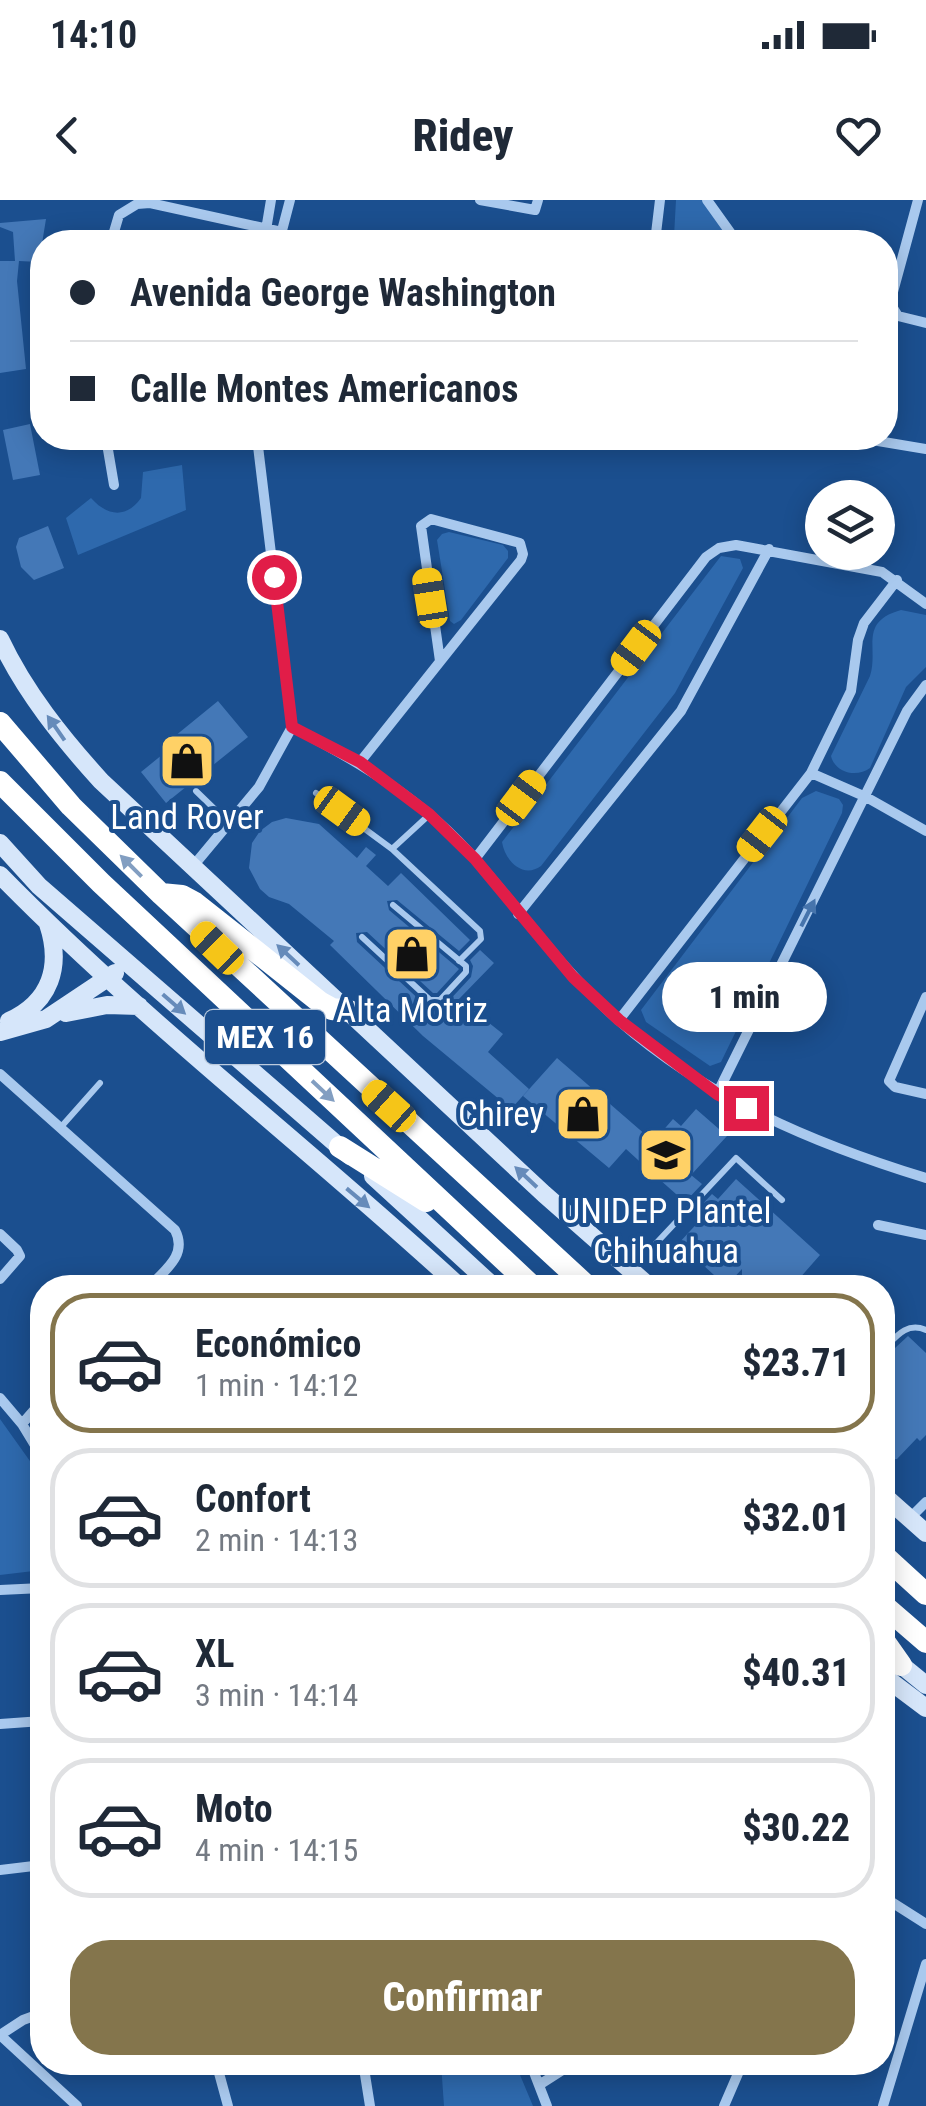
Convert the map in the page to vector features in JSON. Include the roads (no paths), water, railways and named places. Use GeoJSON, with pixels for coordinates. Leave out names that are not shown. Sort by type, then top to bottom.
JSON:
{"type":"FeatureCollection","features":[{"type":"Feature","properties":{"kind":"highway","name":"MEX 16"},"geometry":{"type":"LineString","coordinates":[[0,723],[70,806],[160,894],[575,1275]]}},
{"type":"Feature","properties":{"kind":"highway","name":"MEX 16"},"geometry":{"type":"LineString","coordinates":[[0,782],[101,883],[520,1275]]}},
{"type":"Feature","properties":{"kind":"highway"},"geometry":{"type":"LineString","coordinates":[[160,894],[182,896],[195,904],[320,1003],[349,1012]]}},
{"type":"Feature","properties":{"kind":"highway"},"geometry":{"type":"LineString","coordinates":[[340,1147],[471,1230]]}},
{"type":"Feature","properties":{"kind":"highway"},"geometry":{"type":"LineString","coordinates":[[895,1566],[926,1594]]}},
{"type":"Feature","properties":{"kind":"highway"},"geometry":{"type":"LineString","coordinates":[[895,1615],[926,1642]]}},
{"type":"Feature","properties":{"kind":"main road"},"geometry":{"type":"LineString","coordinates":[[0,639],[66,742],[101,781],[544,1194],[638,1275]]}},
{"type":"Feature","properties":{"kind":"main road"},"geometry":{"type":"LineString","coordinates":[[0,843],[39,886],[340,1147],[481,1275]]}},
{"type":"Feature","properties":{"kind":"main road"},"geometry":{"type":"LineString","coordinates":[[0,875],[109,979],[446,1275]]}},
{"type":"Feature","properties":{"kind":"main road"},"geometry":{"type":"LineString","coordinates":[[0,1028],[32,1008],[51,982],[55,950],[48,924]]}},
{"type":"Feature","properties":{"kind":"main road"},"geometry":{"type":"LineString","coordinates":[[46,1019],[109,979],[126,962]]}},
{"type":"Feature","properties":{"kind":"main road"},"geometry":{"type":"LineString","coordinates":[[0,1028],[89,1007],[140,1006]]}},
{"type":"Feature","properties":{"kind":"main road"},"geometry":{"type":"LineString","coordinates":[[895,1505],[926,1533]]}},
{"type":"Feature","properties":{"kind":"main road"},"geometry":{"type":"LineString","coordinates":[[895,1671],[926,1684]]}},
{"type":"Feature","properties":{"kind":"main road"},"geometry":{"type":"LineString","coordinates":[[895,1673],[926,1708]]}},
{"type":"Feature","properties":{"kind":"street"},"geometry":{"type":"LineString","coordinates":[[115,230],[119,216],[137,204],[179,209],[265,229],[271,200]]}},
{"type":"Feature","properties":{"kind":"street"},"geometry":{"type":"LineString","coordinates":[[283,230],[290,200]]}},
{"type":"Feature","properties":{"kind":"street"},"geometry":{"type":"LineString","coordinates":[[480,200],[535,210],[538,200]]}},
{"type":"Feature","properties":{"kind":"street"},"geometry":{"type":"LineString","coordinates":[[656,230],[660,200]]}},
{"type":"Feature","properties":{"kind":"street"},"geometry":{"type":"LineString","coordinates":[[707,200],[728,230]]}},
{"type":"Feature","properties":{"kind":"street"},"geometry":{"type":"LineString","coordinates":[[898,274],[918,200]]}},
{"type":"Feature","properties":{"kind":"street"},"geometry":{"type":"LineString","coordinates":[[898,316],[926,323]]}},
{"type":"Feature","properties":{"kind":"street"},"geometry":{"type":"LineString","coordinates":[[898,444],[926,448]]}},
{"type":"Feature","properties":{"kind":"street"},"geometry":{"type":"LineString","coordinates":[[108,450],[114,485]]}},
{"type":"Feature","properties":{"kind":"street"},"geometry":{"type":"LineString","coordinates":[[194,866],[259,787],[292,727],[258,450]]}},
{"type":"Feature","properties":{"kind":"street"},"geometry":{"type":"LineString","coordinates":[[360,762],[521,560],[524,554],[520,542],[430,519],[421,526],[440,661]]}},
{"type":"Feature","properties":{"kind":"street"},"geometry":{"type":"LineString","coordinates":[[475,859],[706,557],[726,546],[866,567],[896,580],[926,604]]}},
{"type":"Feature","properties":{"kind":"street"},"geometry":{"type":"LineString","coordinates":[[518,914],[681,711],[769,550]]}},
{"type":"Feature","properties":{"kind":"street"},"geometry":{"type":"LineString","coordinates":[[619,1020],[810,773],[851,691],[864,622],[896,580]]}},
{"type":"Feature","properties":{"kind":"street"},"geometry":{"type":"LineString","coordinates":[[717,1094],[908,711],[926,685]]}},
{"type":"Feature","properties":{"kind":"street"},"geometry":{"type":"LineString","coordinates":[[292,727],[360,762],[429,814],[475,859],[573,977],[619,1020],[717,1094],[802,1135],[926,1178]]}},
{"type":"Feature","properties":{"kind":"street"},"geometry":{"type":"LineString","coordinates":[[810,773],[866,797],[926,831]]}},
{"type":"Feature","properties":{"kind":"street"},"geometry":{"type":"LineString","coordinates":[[926,997],[889,1081],[895,1088],[926,1094]]}},
{"type":"Feature","properties":{"kind":"street"},"geometry":{"type":"LineString","coordinates":[[0,1074],[178,1236],[178,1254],[159,1275]]}},
{"type":"Feature","properties":{"kind":"street"},"geometry":{"type":"LineString","coordinates":[[878,1225],[926,1236]]}},
{"type":"Feature","properties":{"kind":"street"},"geometry":{"type":"LineString","coordinates":[[0,1234],[20,1256],[0,1279]]}},
{"type":"Feature","properties":{"kind":"street"},"geometry":{"type":"LineString","coordinates":[[0,1398],[30,1437]]}},
{"type":"Feature","properties":{"kind":"street"},"geometry":{"type":"LineString","coordinates":[[22,1424],[30,1415]]}},
{"type":"Feature","properties":{"kind":"street"},"geometry":{"type":"LineString","coordinates":[[910,1518],[926,1502]]}},
{"type":"Feature","properties":{"kind":"street"},"geometry":{"type":"LineString","coordinates":[[0,1590],[30,1589]]}},
{"type":"Feature","properties":{"kind":"street"},"geometry":{"type":"LineString","coordinates":[[0,1724],[30,1722]]}},
{"type":"Feature","properties":{"kind":"street"},"geometry":{"type":"LineString","coordinates":[[0,1870],[30,1866]]}},
{"type":"Feature","properties":{"kind":"street"},"geometry":{"type":"LineString","coordinates":[[895,1904],[926,1924]]}},
{"type":"Feature","properties":{"kind":"street"},"geometry":{"type":"LineString","coordinates":[[895,2066],[926,1964]]}},
{"type":"Feature","properties":{"kind":"street"},"geometry":{"type":"LineString","coordinates":[[30,2017],[0,2035],[30,2063]]}},
{"type":"Feature","properties":{"kind":"street"},"geometry":{"type":"LineString","coordinates":[[43,2075],[77,2106]]}},
{"type":"Feature","properties":{"kind":"street"},"geometry":{"type":"LineString","coordinates":[[220,2075],[228,2106]]}},
{"type":"Feature","properties":{"kind":"street"},"geometry":{"type":"LineString","coordinates":[[365,2075],[370,2106]]}},
{"type":"Feature","properties":{"kind":"street"},"geometry":{"type":"LineString","coordinates":[[535,2075],[547,2106]]}},
{"type":"Feature","properties":{"kind":"street"},"geometry":{"type":"LineString","coordinates":[[539,2085],[555,2075]]}},
{"type":"Feature","properties":{"kind":"street"},"geometry":{"type":"LineString","coordinates":[[724,2106],[737,2075]]}},
{"type":"Feature","properties":{"kind":"street"},"geometry":{"type":"LineString","coordinates":[[883,2106],[892,2075]]}},
{"type":"Feature","properties":{"kind":"lane"},"geometry":{"type":"LineString","coordinates":[[196,791],[230,824]]}},
{"type":"Feature","properties":{"kind":"lane"},"geometry":{"type":"LineString","coordinates":[[316,793],[392,849],[480,931],[480,940],[458,960]]}},
{"type":"Feature","properties":{"kind":"lane"},"geometry":{"type":"LineString","coordinates":[[392,849],[429,814]]}},
{"type":"Feature","properties":{"kind":"lane"},"geometry":{"type":"LineString","coordinates":[[362,938],[433,1001],[440,1000],[466,972],[466,966],[394,906]]}},
{"type":"Feature","properties":{"kind":"lane"},"geometry":{"type":"LineString","coordinates":[[60,1128],[100,1083]]}},
{"type":"Feature","properties":{"kind":"lane"},"geometry":{"type":"LineString","coordinates":[[632,1270],[736,1158],[782,1200]]}},
{"type":"Feature","properties":{"kind":"lane"},"geometry":{"type":"LineString","coordinates":[[895,1340],[908,1328],[918,1326],[926,1330]]}},
{"type":"Feature","properties":{"kind":"place","name":"Land Rover"},"geometry":{"type":"Point","coordinates":[187,761]}},
{"type":"Feature","properties":{"kind":"place","name":"Alta Motriz"},"geometry":{"type":"Point","coordinates":[412,954]}},
{"type":"Feature","properties":{"kind":"place","name":"Chirey"},"geometry":{"type":"Point","coordinates":[583,1114]}},
{"type":"Feature","properties":{"kind":"place","name":"UNIDEP Plantel Chihuahua"},"geometry":{"type":"Point","coordinates":[666,1155]}}]}
